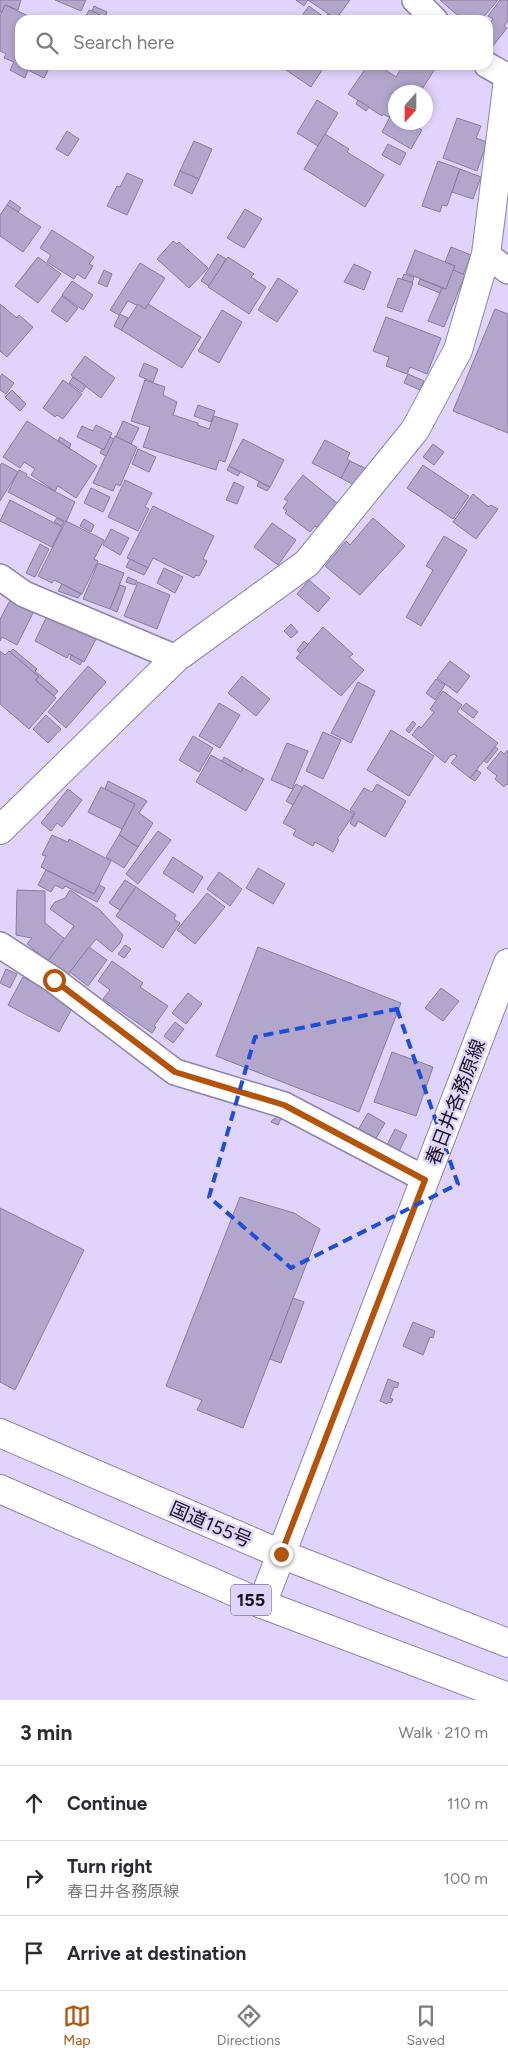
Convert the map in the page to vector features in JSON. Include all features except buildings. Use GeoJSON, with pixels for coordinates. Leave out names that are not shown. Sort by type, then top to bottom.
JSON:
{"type":"FeatureCollection","features":[{"type":"Feature","properties":{"kind":"main road"},"geometry":{"type":"LineString","coordinates":[[0,830],[176,658],[307,563],[415,430],[458,350],[486,254],[508,78]]}},
{"type":"Feature","properties":{"kind":"main road","name":"春日井各務原線"},"geometry":{"type":"LineString","coordinates":[[262,1604],[508,963]]}},
{"type":"Feature","properties":{"kind":"main road","name":"国道155号"},"geometry":{"type":"LineString","coordinates":[[0,1433],[281,1554],[508,1643]]}},
{"type":"Feature","properties":{"kind":"main road","name":"155"},"geometry":{"type":"LineString","coordinates":[[0,1489],[262,1604],[508,1698]]}},
{"type":"Feature","properties":{"kind":"street"},"geometry":{"type":"LineString","coordinates":[[415,0],[430,15]]}},
{"type":"Feature","properties":{"kind":"street"},"geometry":{"type":"LineString","coordinates":[[493,69],[508,78]]}},
{"type":"Feature","properties":{"kind":"street"},"geometry":{"type":"LineString","coordinates":[[486,254],[508,271]]}},
{"type":"Feature","properties":{"kind":"street"},"geometry":{"type":"LineString","coordinates":[[0,577],[24,594],[176,658]]}},
{"type":"Feature","properties":{"kind":"street"},"geometry":{"type":"LineString","coordinates":[[0,945],[54,980],[175,1072],[284,1105],[425,1180]]}},
{"type":"Feature","properties":{"kind":"highlighted area"},"geometry":{"type":"Polygon","coordinates":[[[397,1009],[458,1184],[291,1268],[209,1197],[255,1037],[397,1009]]]}},
{"type":"Feature","properties":{"kind":"route"},"geometry":{"type":"LineString","coordinates":[[54,980],[175,1072],[284,1105],[425,1180],[281,1554]]}}]}
